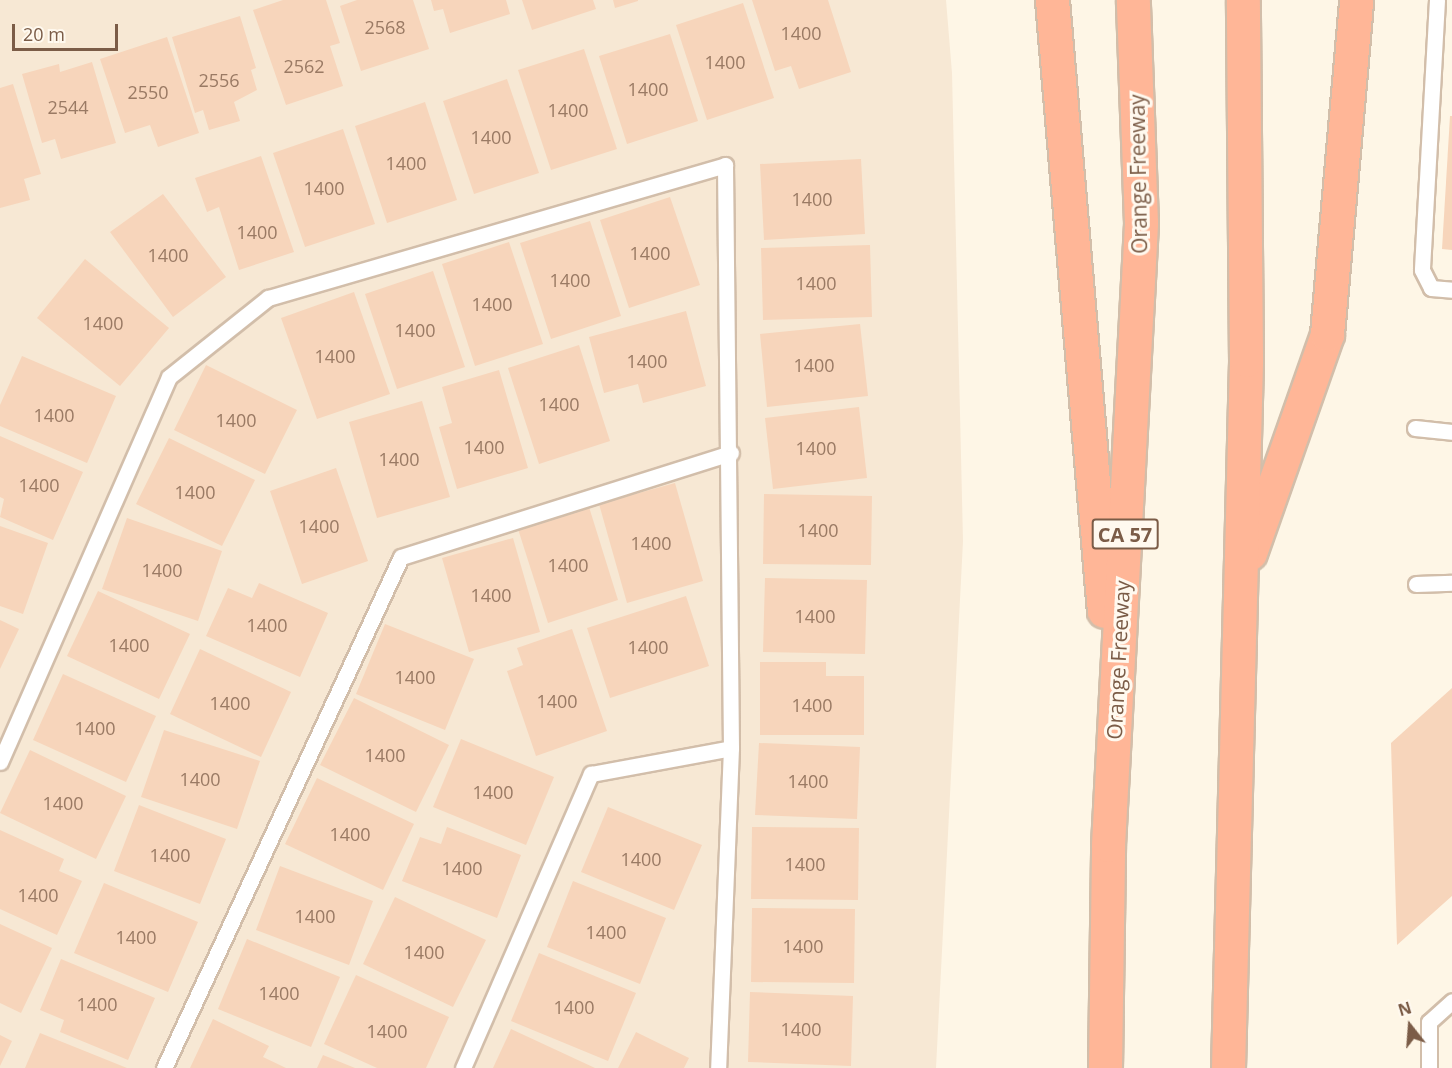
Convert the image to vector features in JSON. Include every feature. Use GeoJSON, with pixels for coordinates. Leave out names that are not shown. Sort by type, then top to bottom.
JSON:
{"type":"FeatureCollection","features":[{"type":"Feature","properties":{"kind":"highway"},"geometry":{"type":"LineString","coordinates":[[1052,0],[1114,733]]}},
{"type":"Feature","properties":{"kind":"highway","name":"Orange Freeway"},"geometry":{"type":"LineString","coordinates":[[1105,1068],[1114,733],[1141,223],[1133,0]]}},
{"type":"Feature","properties":{"kind":"highway"},"geometry":{"type":"LineString","coordinates":[[1228,1068],[1241,580],[1247,181],[1243,0]]}},
{"type":"Feature","properties":{"kind":"highway"},"geometry":{"type":"LineString","coordinates":[[1241,580],[1327,334],[1356,0]]}},
{"type":"Feature","properties":{"kind":"lane"},"geometry":{"type":"LineString","coordinates":[[1437,0],[1422,270],[1431,288],[1452,290]]}},
{"type":"Feature","properties":{"kind":"lane"},"geometry":{"type":"LineString","coordinates":[[0,762],[169,377],[268,298],[725,165],[730,453],[731,748],[718,1068]]}},
{"type":"Feature","properties":{"kind":"lane"},"geometry":{"type":"LineString","coordinates":[[1415,428],[1452,432]]}},
{"type":"Feature","properties":{"kind":"lane"},"geometry":{"type":"LineString","coordinates":[[164,1068],[401,557],[730,453]]}},
{"type":"Feature","properties":{"kind":"lane"},"geometry":{"type":"LineString","coordinates":[[1416,584],[1452,583]]}},
{"type":"Feature","properties":{"kind":"lane"},"geometry":{"type":"LineString","coordinates":[[463,1068],[591,774],[731,748]]}},
{"type":"Feature","properties":{"kind":"lane"},"geometry":{"type":"LineString","coordinates":[[1429,1068],[1429,1022],[1452,1001]]}},
{"type":"Feature","properties":{"kind":"shaded area"},"geometry":{"type":"Polygon","coordinates":[[[0,0],[946,0],[952,73],[963,541],[936,1068],[0,1068],[0,0]]]}},
{"type":"Feature","properties":{"kind":"building"},"geometry":{"type":"Polygon","coordinates":[[[283,0],[326,0],[340,43],[330,46],[343,86],[286,105],[253,10],[283,0]]]}},
{"type":"Feature","properties":{"kind":"building"},"geometry":{"type":"Polygon","coordinates":[[[357,0],[413,0],[429,49],[361,71],[340,6],[357,0]]]}},
{"type":"Feature","properties":{"kind":"building"},"geometry":{"type":"Polygon","coordinates":[[[431,0],[506,0],[510,14],[450,33],[443,9],[434,11],[431,0]]]}},
{"type":"Feature","properties":{"kind":"building"},"geometry":{"type":"Polygon","coordinates":[[[522,0],[593,0],[596,9],[532,30],[522,0]]]}},
{"type":"Feature","properties":{"kind":"building"},"geometry":{"type":"Polygon","coordinates":[[[613,0],[638,0],[638,1],[615,8],[613,0]]]}},
{"type":"Feature","properties":{"kind":"building"},"geometry":{"type":"Polygon","coordinates":[[[752,0],[828,0],[851,72],[799,89],[791,66],[775,71],[752,0]]]}},
{"type":"Feature","properties":{"kind":"building"},"geometry":{"type":"Polygon","coordinates":[[[743,3],[774,98],[707,120],[676,25],[743,3]]]}},
{"type":"Feature","properties":{"kind":"building"},"geometry":{"type":"Polygon","coordinates":[[[240,16],[256,68],[251,70],[257,90],[234,102],[240,121],[209,130],[203,110],[195,113],[172,37],[240,16]]]}},
{"type":"Feature","properties":{"kind":"building"},"geometry":{"type":"Polygon","coordinates":[[[670,34],[698,121],[627,144],[599,56],[670,34]]]}},
{"type":"Feature","properties":{"kind":"building"},"geometry":{"type":"Polygon","coordinates":[[[167,37],[199,133],[158,147],[150,125],[125,133],[100,59],[167,37]]]}},
{"type":"Feature","properties":{"kind":"building"},"geometry":{"type":"Polygon","coordinates":[[[584,49],[617,149],[551,170],[518,70],[584,49]]]}},
{"type":"Feature","properties":{"kind":"building"},"geometry":{"type":"Polygon","coordinates":[[[92,62],[116,143],[61,159],[55,139],[42,143],[22,74],[59,64],[60,72],[92,62]]]}},
{"type":"Feature","properties":{"kind":"building"},"geometry":{"type":"Polygon","coordinates":[[[507,79],[539,173],[474,194],[443,101],[507,79]]]}},
{"type":"Feature","properties":{"kind":"building"},"geometry":{"type":"Polygon","coordinates":[[[13,84],[41,174],[24,179],[30,200],[0,208],[0,88],[13,84]]]}},
{"type":"Feature","properties":{"kind":"building"},"geometry":{"type":"Polygon","coordinates":[[[425,102],[457,200],[387,223],[355,126],[425,102]]]}},
{"type":"Feature","properties":{"kind":"building"},"geometry":{"type":"Polygon","coordinates":[[[1450,116],[1452,116],[1452,250],[1442,249],[1450,116]]]}},
{"type":"Feature","properties":{"kind":"building"},"geometry":{"type":"Polygon","coordinates":[[[343,129],[375,224],[305,247],[273,153],[343,129]]]}},
{"type":"Feature","properties":{"kind":"building"},"geometry":{"type":"Polygon","coordinates":[[[261,156],[294,252],[239,270],[219,207],[207,212],[195,178],[261,156]]]}},
{"type":"Feature","properties":{"kind":"building"},"geometry":{"type":"Polygon","coordinates":[[[861,159],[865,234],[764,240],[760,164],[861,159]]]}},
{"type":"Feature","properties":{"kind":"building"},"geometry":{"type":"Polygon","coordinates":[[[163,194],[226,277],[173,317],[110,232],[163,194]]]}},
{"type":"Feature","properties":{"kind":"building"},"geometry":{"type":"Polygon","coordinates":[[[670,197],[700,285],[629,308],[600,220],[670,197]]]}},
{"type":"Feature","properties":{"kind":"building"},"geometry":{"type":"Polygon","coordinates":[[[590,221],[621,316],[551,339],[520,243],[590,221]]]}},
{"type":"Feature","properties":{"kind":"building"},"geometry":{"type":"Polygon","coordinates":[[[509,242],[543,344],[475,366],[442,264],[509,242]]]}},
{"type":"Feature","properties":{"kind":"building"},"geometry":{"type":"Polygon","coordinates":[[[870,245],[872,317],[763,320],[761,248],[870,245]]]}},
{"type":"Feature","properties":{"kind":"building"},"geometry":{"type":"Polygon","coordinates":[[[85,259],[169,328],[120,386],[37,318],[85,259]]]}},
{"type":"Feature","properties":{"kind":"building"},"geometry":{"type":"Polygon","coordinates":[[[433,271],[465,367],[397,389],[365,294],[433,271]]]}},
{"type":"Feature","properties":{"kind":"building"},"geometry":{"type":"Polygon","coordinates":[[[354,292],[390,394],[317,419],[281,318],[354,292]]]}},
{"type":"Feature","properties":{"kind":"building"},"geometry":{"type":"Polygon","coordinates":[[[686,311],[706,386],[643,403],[638,384],[604,393],[589,337],[686,311]]]}},
{"type":"Feature","properties":{"kind":"building"},"geometry":{"type":"Polygon","coordinates":[[[860,324],[868,396],[767,407],[760,334],[860,324]]]}},
{"type":"Feature","properties":{"kind":"building"},"geometry":{"type":"Polygon","coordinates":[[[579,345],[610,441],[539,464],[508,368],[579,345]]]}},
{"type":"Feature","properties":{"kind":"building"},"geometry":{"type":"Polygon","coordinates":[[[22,356],[116,396],[87,463],[0,426],[0,405],[22,356]]]}},
{"type":"Feature","properties":{"kind":"building"},"geometry":{"type":"Polygon","coordinates":[[[206,365],[297,410],[265,474],[174,430],[206,365]]]}},
{"type":"Feature","properties":{"kind":"building"},"geometry":{"type":"Polygon","coordinates":[[[499,370],[528,468],[457,489],[439,427],[452,423],[442,387],[499,370]]]}},
{"type":"Feature","properties":{"kind":"building"},"geometry":{"type":"Polygon","coordinates":[[[422,401],[450,497],[377,518],[349,422],[422,401]]]}},
{"type":"Feature","properties":{"kind":"building"},"geometry":{"type":"Polygon","coordinates":[[[859,407],[867,478],[773,489],[765,418],[859,407]]]}},
{"type":"Feature","properties":{"kind":"building"},"geometry":{"type":"Polygon","coordinates":[[[0,436],[83,472],[53,540],[0,517],[4,499],[0,497],[0,436]]]}},
{"type":"Feature","properties":{"kind":"building"},"geometry":{"type":"Polygon","coordinates":[[[169,438],[255,480],[222,546],[136,504],[169,438]]]}},
{"type":"Feature","properties":{"kind":"building"},"geometry":{"type":"Polygon","coordinates":[[[336,468],[368,561],[302,584],[270,491],[336,468]]]}},
{"type":"Feature","properties":{"kind":"building"},"geometry":{"type":"Polygon","coordinates":[[[675,483],[703,581],[627,603],[599,504],[675,483]]]}},
{"type":"Feature","properties":{"kind":"building"},"geometry":{"type":"Polygon","coordinates":[[[764,494],[872,496],[871,565],[763,564],[764,494]]]}},
{"type":"Feature","properties":{"kind":"building"},"geometry":{"type":"Polygon","coordinates":[[[589,507],[618,600],[548,623],[518,529],[589,507]]]}},
{"type":"Feature","properties":{"kind":"building"},"geometry":{"type":"Polygon","coordinates":[[[127,518],[222,551],[198,621],[102,589],[127,518]]]}},
{"type":"Feature","properties":{"kind":"building"},"geometry":{"type":"Polygon","coordinates":[[[0,526],[48,543],[23,614],[0,606],[0,526]]]}},
{"type":"Feature","properties":{"kind":"building"},"geometry":{"type":"Polygon","coordinates":[[[513,538],[540,632],[469,652],[442,558],[513,538]]]}},
{"type":"Feature","properties":{"kind":"building"},"geometry":{"type":"Polygon","coordinates":[[[765,578],[867,580],[865,654],[763,652],[765,578]]]}},
{"type":"Feature","properties":{"kind":"building"},"geometry":{"type":"Polygon","coordinates":[[[259,583],[328,613],[300,677],[206,636],[228,588],[252,598],[259,583]]]}},
{"type":"Feature","properties":{"kind":"building"},"geometry":{"type":"Polygon","coordinates":[[[98,591],[190,634],[159,699],[67,656],[98,591]]]}},
{"type":"Feature","properties":{"kind":"building"},"geometry":{"type":"Polygon","coordinates":[[[686,596],[709,666],[610,698],[587,628],[686,596]]]}},
{"type":"Feature","properties":{"kind":"building"},"geometry":{"type":"Polygon","coordinates":[[[0,620],[19,629],[0,669],[0,620]]]}},
{"type":"Feature","properties":{"kind":"building"},"geometry":{"type":"Polygon","coordinates":[[[385,624],[474,659],[445,730],[356,694],[385,624]]]}},
{"type":"Feature","properties":{"kind":"building"},"geometry":{"type":"Polygon","coordinates":[[[572,629],[607,731],[536,756],[507,671],[523,665],[517,648],[572,629]]]}},
{"type":"Feature","properties":{"kind":"building"},"geometry":{"type":"Polygon","coordinates":[[[200,649],[291,692],[261,757],[170,714],[200,649]]]}},
{"type":"Feature","properties":{"kind":"building"},"geometry":{"type":"Polygon","coordinates":[[[760,662],[826,662],[826,676],[864,676],[864,735],[760,735],[760,662]]]}},
{"type":"Feature","properties":{"kind":"building"},"geometry":{"type":"Polygon","coordinates":[[[63,674],[156,716],[126,782],[33,740],[63,674]]]}},
{"type":"Feature","properties":{"kind":"building"},"geometry":{"type":"Polygon","coordinates":[[[1452,688],[1452,896],[1397,945],[1391,743],[1452,688]]]}},
{"type":"Feature","properties":{"kind":"building"},"geometry":{"type":"Polygon","coordinates":[[[354,698],[449,745],[416,812],[320,765],[354,698]]]}},
{"type":"Feature","properties":{"kind":"building"},"geometry":{"type":"Polygon","coordinates":[[[164,730],[260,761],[237,829],[141,797],[164,730]]]}},
{"type":"Feature","properties":{"kind":"building"},"geometry":{"type":"Polygon","coordinates":[[[461,739],[554,777],[526,845],[433,807],[461,739]]]}},
{"type":"Feature","properties":{"kind":"building"},"geometry":{"type":"Polygon","coordinates":[[[759,743],[860,747],[857,819],[755,815],[759,743]]]}},
{"type":"Feature","properties":{"kind":"building"},"geometry":{"type":"Polygon","coordinates":[[[30,750],[126,796],[96,859],[0,813],[30,750]]]}},
{"type":"Feature","properties":{"kind":"building"},"geometry":{"type":"Polygon","coordinates":[[[317,778],[414,824],[383,890],[285,844],[317,778]]]}},
{"type":"Feature","properties":{"kind":"building"},"geometry":{"type":"Polygon","coordinates":[[[139,805],[226,839],[200,904],[114,871],[139,805]]]}},
{"type":"Feature","properties":{"kind":"building"},"geometry":{"type":"Polygon","coordinates":[[[608,807],[702,845],[674,910],[581,872],[608,807]]]}},
{"type":"Feature","properties":{"kind":"building"},"geometry":{"type":"Polygon","coordinates":[[[447,827],[521,855],[497,918],[402,881],[420,837],[441,844],[447,827]]]}},
{"type":"Feature","properties":{"kind":"building"},"geometry":{"type":"Polygon","coordinates":[[[752,827],[859,828],[858,900],[751,899],[752,827]]]}},
{"type":"Feature","properties":{"kind":"building"},"geometry":{"type":"Polygon","coordinates":[[[0,830],[64,859],[59,871],[82,881],[57,935],[0,909],[0,830]]]}},
{"type":"Feature","properties":{"kind":"building"},"geometry":{"type":"Polygon","coordinates":[[[280,866],[373,901],[349,965],[256,930],[280,866]]]}},
{"type":"Feature","properties":{"kind":"building"},"geometry":{"type":"Polygon","coordinates":[[[573,881],[666,918],[640,984],[547,947],[573,881]]]}},
{"type":"Feature","properties":{"kind":"building"},"geometry":{"type":"Polygon","coordinates":[[[104,883],[198,922],[168,992],[74,953],[104,883]]]}},
{"type":"Feature","properties":{"kind":"building"},"geometry":{"type":"Polygon","coordinates":[[[395,897],[486,940],[453,1007],[363,964],[395,897]]]}},
{"type":"Feature","properties":{"kind":"building"},"geometry":{"type":"Polygon","coordinates":[[[752,908],[855,909],[854,983],[751,982],[752,908]]]}},
{"type":"Feature","properties":{"kind":"building"},"geometry":{"type":"Polygon","coordinates":[[[0,924],[52,948],[21,1013],[0,1003],[0,924]]]}},
{"type":"Feature","properties":{"kind":"building"},"geometry":{"type":"Polygon","coordinates":[[[247,939],[340,977],[311,1047],[218,1009],[247,939]]]}},
{"type":"Feature","properties":{"kind":"building"},"geometry":{"type":"Polygon","coordinates":[[[539,953],[636,993],[608,1061],[511,1021],[539,953]]]}},
{"type":"Feature","properties":{"kind":"building"},"geometry":{"type":"Polygon","coordinates":[[[61,959],[155,998],[128,1060],[60,1032],[64,1020],[40,1010],[61,959]]]}},
{"type":"Feature","properties":{"kind":"building"},"geometry":{"type":"Polygon","coordinates":[[[356,975],[449,1017],[426,1068],[377,1068],[324,1044],[356,975]]]}},
{"type":"Feature","properties":{"kind":"building"},"geometry":{"type":"Polygon","coordinates":[[[750,992],[853,996],[851,1066],[748,1062],[750,992]]]}},
{"type":"Feature","properties":{"kind":"building"},"geometry":{"type":"Polygon","coordinates":[[[213,1019],[269,1046],[263,1057],[286,1068],[190,1068],[213,1019]]]}},
{"type":"Feature","properties":{"kind":"building"},"geometry":{"type":"Polygon","coordinates":[[[511,1029],[595,1068],[493,1068],[511,1029]]]}},
{"type":"Feature","properties":{"kind":"building"},"geometry":{"type":"Polygon","coordinates":[[[636,1032],[689,1058],[684,1068],[618,1068],[636,1032]]]}},
{"type":"Feature","properties":{"kind":"building"},"geometry":{"type":"Polygon","coordinates":[[[40,1033],[127,1068],[25,1068],[40,1033]]]}},
{"type":"Feature","properties":{"kind":"building"},"geometry":{"type":"Polygon","coordinates":[[[0,1035],[12,1041],[0,1066],[0,1035]]]}},
{"type":"Feature","properties":{"kind":"building"},"geometry":{"type":"Polygon","coordinates":[[[323,1055],[355,1068],[317,1068],[323,1055]]]}}]}
